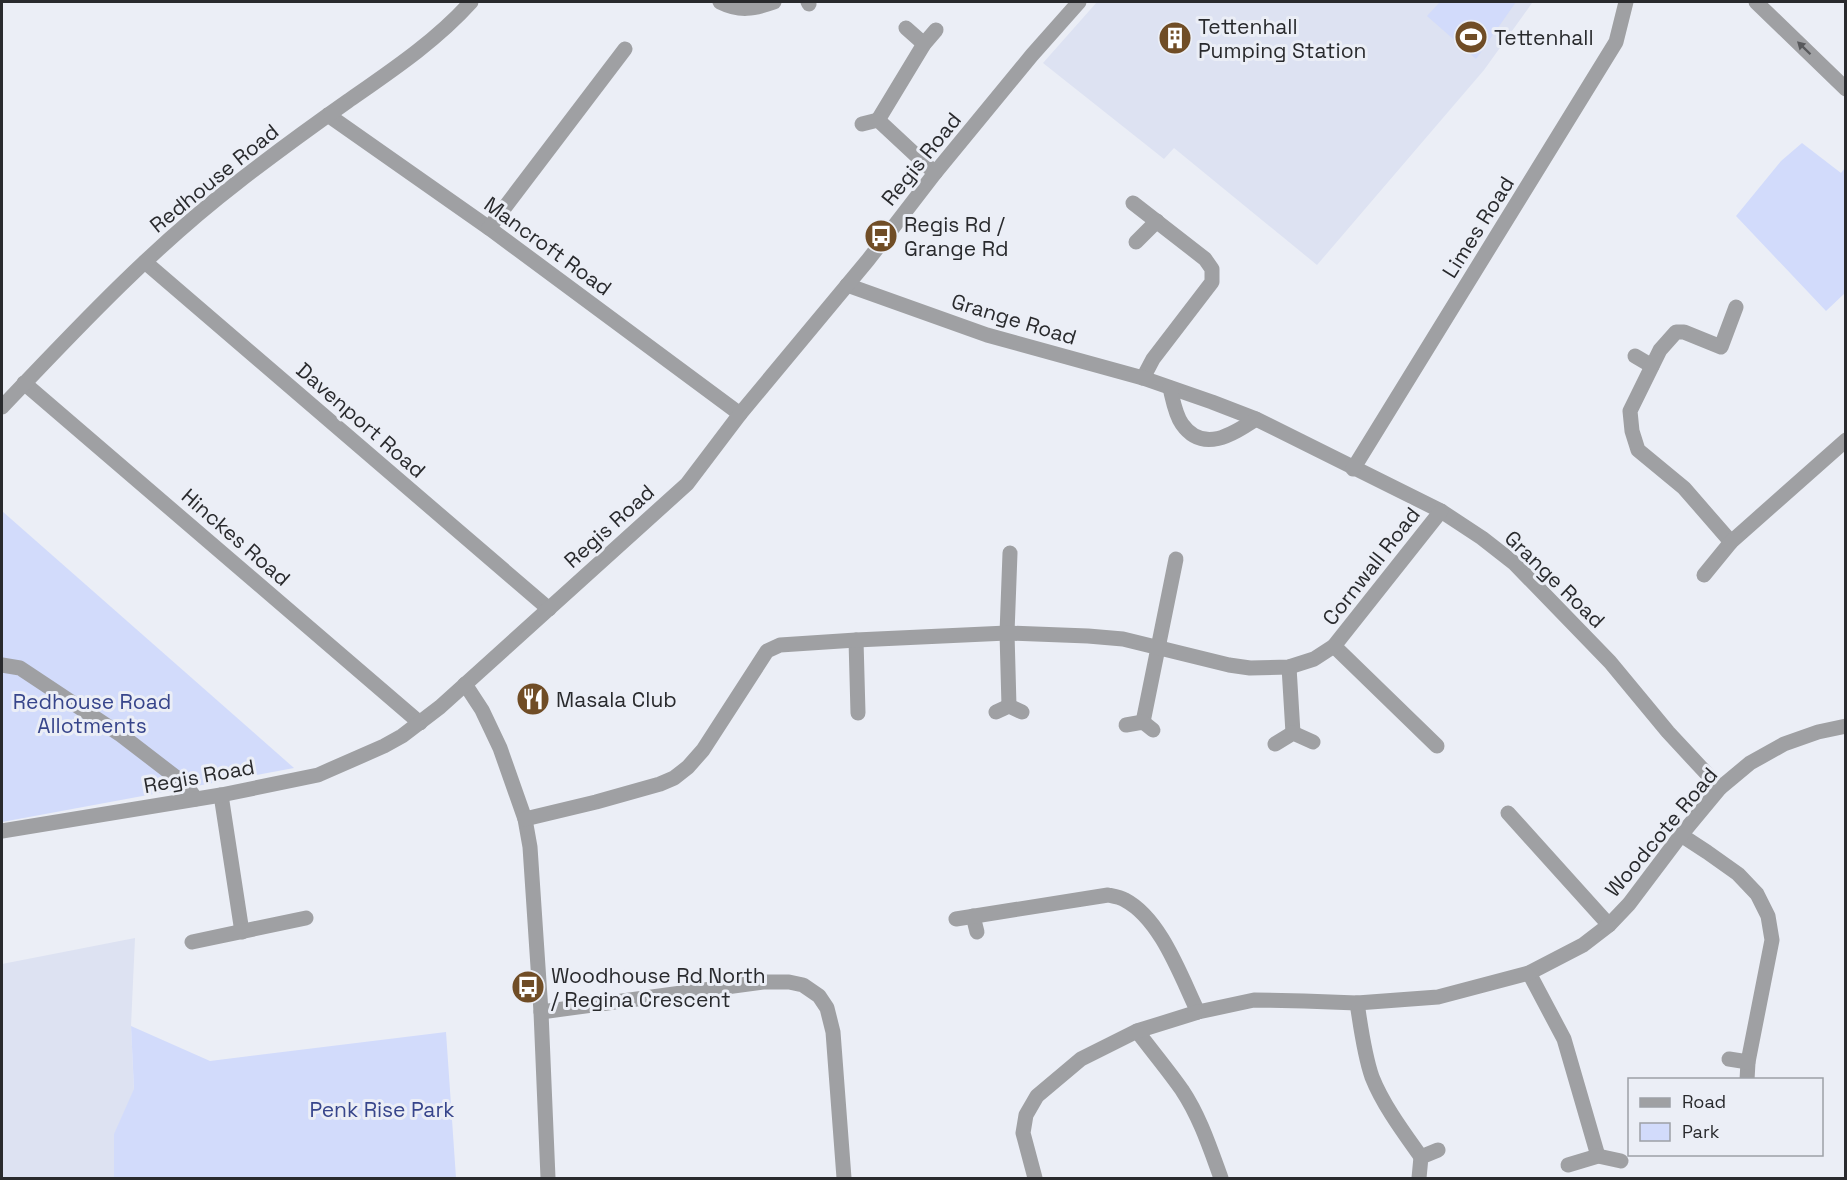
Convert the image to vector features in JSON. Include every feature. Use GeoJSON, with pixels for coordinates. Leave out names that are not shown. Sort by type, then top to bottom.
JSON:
{"type":"FeatureCollection","features":[{"type":"Feature","properties":{"kind":"street","name":"Redhouse Road"},"geometry":{"type":"LineString","coordinates":[[2,406],[145,262],[235,184],[437,36],[471,2]]}},
{"type":"Feature","properties":{"kind":"street"},"geometry":{"type":"LineString","coordinates":[[720,2],[732,8],[756,8],[774,2]]}},
{"type":"Feature","properties":{"kind":"street","name":"Regis Road"},"geometry":{"type":"LineString","coordinates":[[2,831],[221,795],[318,775],[384,746],[420,723],[687,483],[935,173],[1032,55],[1079,2]]}},
{"type":"Feature","properties":{"kind":"street","name":"Limes Road"},"geometry":{"type":"LineString","coordinates":[[1353,469],[1616,42],[1626,2]]}},
{"type":"Feature","properties":{"kind":"street"},"geometry":{"type":"LineString","coordinates":[[1756,2],[1845,89]]}},
{"type":"Feature","properties":{"kind":"street"},"geometry":{"type":"LineString","coordinates":[[906,28],[924,44]]}},
{"type":"Feature","properties":{"kind":"street"},"geometry":{"type":"LineString","coordinates":[[862,124],[878,120],[924,44],[936,30]]}},
{"type":"Feature","properties":{"kind":"street"},"geometry":{"type":"LineString","coordinates":[[489,228],[625,49]]}},
{"type":"Feature","properties":{"kind":"street","name":"Mancroft Road"},"geometry":{"type":"LineString","coordinates":[[328,116],[489,228],[740,414]]}},
{"type":"Feature","properties":{"kind":"street"},"geometry":{"type":"LineString","coordinates":[[878,120],[935,173]]}},
{"type":"Feature","properties":{"kind":"street"},"geometry":{"type":"LineString","coordinates":[[1133,203],[1205,259],[1212,269],[1212,282],[1153,359],[1143,378]]}},
{"type":"Feature","properties":{"kind":"street"},"geometry":{"type":"LineString","coordinates":[[1136,242],[1157,220]]}},
{"type":"Feature","properties":{"kind":"street","name":"Davenport Road"},"geometry":{"type":"LineString","coordinates":[[145,262],[549,609]]}},
{"type":"Feature","properties":{"kind":"street","name":"Grange Road"},"geometry":{"type":"LineString","coordinates":[[847,285],[987,335],[1143,378],[1256,419],[1441,511],[1514,563],[1610,662],[1668,732],[1720,788]]}},
{"type":"Feature","properties":{"kind":"street"},"geometry":{"type":"LineString","coordinates":[[1731,542],[1684,488],[1638,450],[1632,431],[1630,411],[1660,350],[1677,332],[1684,332],[1720,347],[1736,307]]}},
{"type":"Feature","properties":{"kind":"street"},"geometry":{"type":"LineString","coordinates":[[1635,356],[1652,366]]}},
{"type":"Feature","properties":{"kind":"street","name":"Hinckes Road"},"geometry":{"type":"LineString","coordinates":[[24,383],[420,723]]}},
{"type":"Feature","properties":{"kind":"street"},"geometry":{"type":"LineString","coordinates":[[1170,388],[1176,412],[1182,424],[1191,433],[1210,441],[1234,434],[1256,419]]}},
{"type":"Feature","properties":{"kind":"street"},"geometry":{"type":"LineString","coordinates":[[1704,575],[1731,542],[1845,440]]}},
{"type":"Feature","properties":{"kind":"street","name":"Cornwall Road"},"geometry":{"type":"LineString","coordinates":[[525,819],[596,802],[674,778],[688,767],[703,750],[768,651],[780,645],[1007,633],[1123,639],[1250,668],[1289,667],[1314,659],[1334,646],[1441,511]]}},
{"type":"Feature","properties":{"kind":"street"},"geometry":{"type":"LineString","coordinates":[[1009,710],[1007,633],[1010,553]]}},
{"type":"Feature","properties":{"kind":"street"},"geometry":{"type":"LineString","coordinates":[[1126,725],[1148,726],[1158,647],[1176,559]]}},
{"type":"Feature","properties":{"kind":"street"},"geometry":{"type":"LineString","coordinates":[[856,640],[858,713]]}},
{"type":"Feature","properties":{"kind":"street","name":"Cornwall Road"},"geometry":{"type":"LineString","coordinates":[[1334,646],[1437,746]]}},
{"type":"Feature","properties":{"kind":"street"},"geometry":{"type":"LineString","coordinates":[[2,665],[20,668],[121,735],[186,785],[196,798]]}},
{"type":"Feature","properties":{"kind":"street"},"geometry":{"type":"LineString","coordinates":[[1289,667],[1293,733]]}},
{"type":"Feature","properties":{"kind":"street"},"geometry":{"type":"LineString","coordinates":[[465,684],[482,710],[500,748],[525,819],[530,847],[542,1012],[548,1179]]}},
{"type":"Feature","properties":{"kind":"street","name":"Woodcote Road"},"geometry":{"type":"LineString","coordinates":[[1035,1179],[1023,1133],[1026,1115],[1038,1096],[1081,1059],[1137,1031],[1198,1012],[1254,1000],[1357,1003],[1438,997],[1529,973],[1583,945],[1609,925],[1629,904],[1720,788],[1749,763],[1784,744],[1818,732],[1845,726]]}},
{"type":"Feature","properties":{"kind":"street"},"geometry":{"type":"LineString","coordinates":[[1293,733],[1313,742]]}},
{"type":"Feature","properties":{"kind":"street"},"geometry":{"type":"LineString","coordinates":[[1275,744],[1293,733]]}},
{"type":"Feature","properties":{"kind":"street"},"geometry":{"type":"LineString","coordinates":[[221,795],[242,932]]}},
{"type":"Feature","properties":{"kind":"street","name":"Woodcote Road"},"geometry":{"type":"LineString","coordinates":[[1508,813],[1609,925]]}},
{"type":"Feature","properties":{"kind":"street"},"geometry":{"type":"LineString","coordinates":[[1681,835],[1738,874],[1757,894],[1768,916],[1772,940],[1746,1078]]}},
{"type":"Feature","properties":{"kind":"street"},"geometry":{"type":"LineString","coordinates":[[956,919],[1108,895],[1125,900],[1142,913],[1157,930],[1198,1012]]}},
{"type":"Feature","properties":{"kind":"street"},"geometry":{"type":"LineString","coordinates":[[973,916],[977,932]]}},
{"type":"Feature","properties":{"kind":"street"},"geometry":{"type":"LineString","coordinates":[[192,942],[306,918]]}},
{"type":"Feature","properties":{"kind":"street"},"geometry":{"type":"LineString","coordinates":[[1529,973],[1564,1039],[1598,1156]]}},
{"type":"Feature","properties":{"kind":"street"},"geometry":{"type":"LineString","coordinates":[[542,1012],[763,982],[789,982],[803,985],[819,996],[827,1008],[833,1032],[844,1179]]}},
{"type":"Feature","properties":{"kind":"street"},"geometry":{"type":"LineString","coordinates":[[1357,1003],[1367,1061],[1373,1079],[1399,1126],[1421,1157],[1419,1179]]}},
{"type":"Feature","properties":{"kind":"street"},"geometry":{"type":"LineString","coordinates":[[1137,1031],[1182,1090],[1194,1110],[1221,1179]]}},
{"type":"Feature","properties":{"kind":"street"},"geometry":{"type":"LineString","coordinates":[[1729,1059],[1748,1062]]}},
{"type":"Feature","properties":{"kind":"street"},"geometry":{"type":"LineString","coordinates":[[1421,1157],[1438,1150]]}},
{"type":"Feature","properties":{"kind":"street"},"geometry":{"type":"LineString","coordinates":[[1568,1165],[1598,1156],[1621,1161]]}},
{"type":"Feature","properties":{"kind":"shaded area"},"geometry":{"type":"Polygon","coordinates":[[[1097,2],[1532,3],[1484,70],[1317,265],[1174,148],[1164,159],[1043,63],[1097,2]]]}},
{"type":"Feature","properties":{"kind":"shaded area"},"geometry":{"type":"Polygon","coordinates":[[[135,938],[131,1026],[138,1178],[2,1178],[2,964],[135,938]]]}},
{"type":"Feature","properties":{"kind":"green space","name":"Tettenhall"},"geometry":{"type":"Polygon","coordinates":[[[1440,2],[1516,2],[1476,59],[1427,16],[1440,2]]]}},
{"type":"Feature","properties":{"kind":"green space"},"geometry":{"type":"Polygon","coordinates":[[[1802,143],[1841,173],[1845,168],[1845,293],[1826,311],[1736,216],[1781,161],[1802,143]]]}},
{"type":"Feature","properties":{"kind":"green space","name":"Redhouse Road Allotments"},"geometry":{"type":"Polygon","coordinates":[[[2,511],[294,768],[2,822],[2,511]]]}},
{"type":"Feature","properties":{"kind":"green space","name":"Penk Rise Park"},"geometry":{"type":"Polygon","coordinates":[[[131,1026],[210,1061],[446,1032],[456,1178],[114,1178],[114,1134],[134,1089],[131,1026]]]}},
{"type":"Feature","properties":{"kind":"place","name":"Tettenhall"},"geometry":{"type":"Point","coordinates":[1471,37]}},
{"type":"Feature","properties":{"kind":"place","name":"Tettenhall Pumping Station"},"geometry":{"type":"Point","coordinates":[1175,38]}},
{"type":"Feature","properties":{"kind":"place","name":"Regis Rd / Grange Rd"},"geometry":{"type":"Point","coordinates":[881,236]}},
{"type":"Feature","properties":{"kind":"place","name":"Masala Club"},"geometry":{"type":"Point","coordinates":[533,699]}},
{"type":"Feature","properties":{"kind":"place","name":"Woodhouse Rd North / Regina Crescent"},"geometry":{"type":"Point","coordinates":[528,987]}}]}
